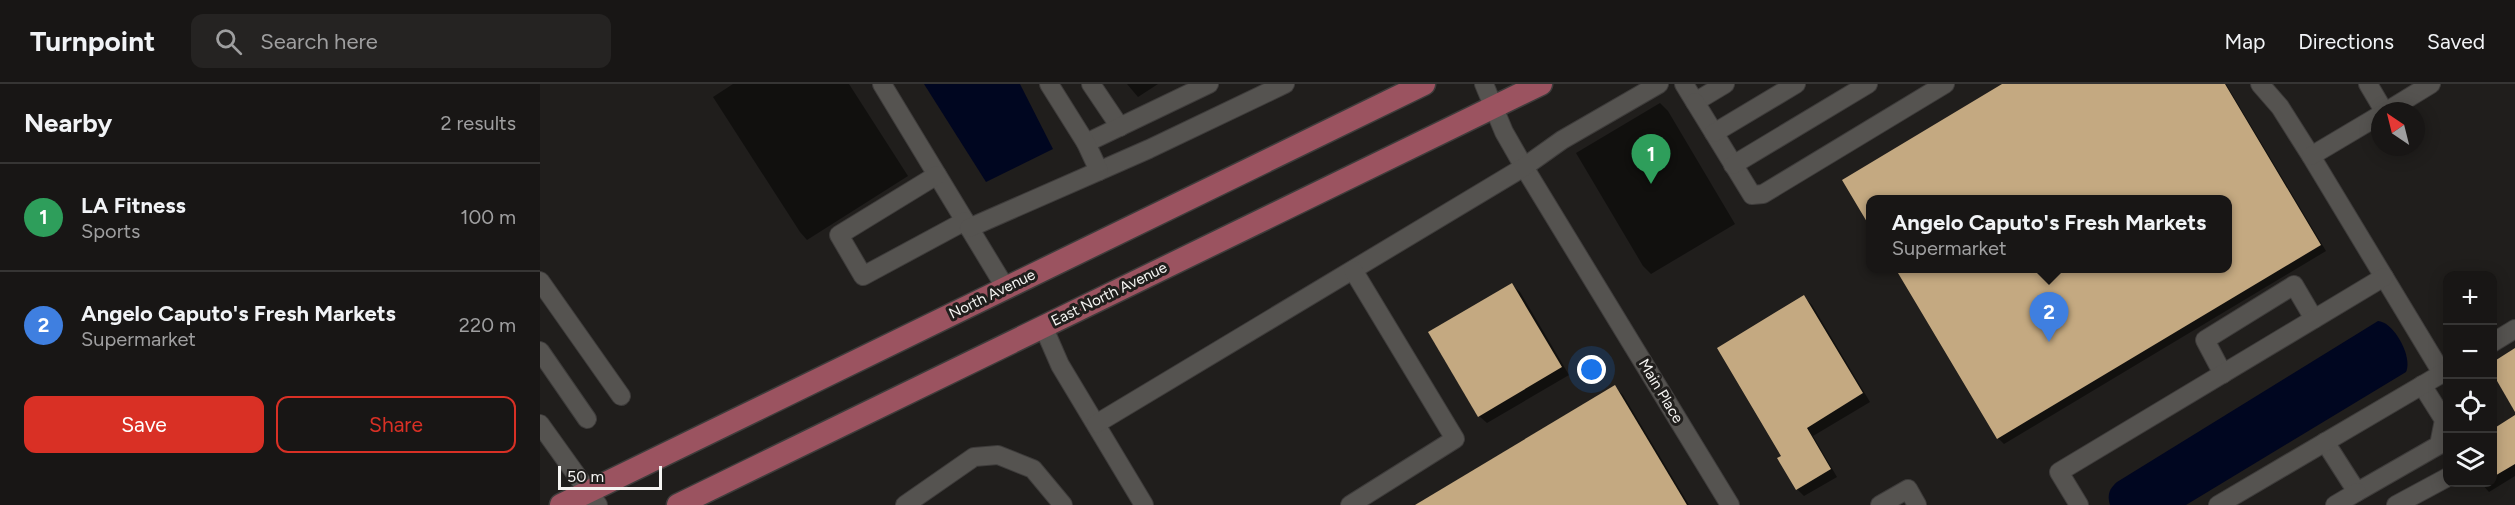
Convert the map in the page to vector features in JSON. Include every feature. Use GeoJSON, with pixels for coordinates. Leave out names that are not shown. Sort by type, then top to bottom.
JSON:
{"type":"FeatureCollection","features":[{"type":"Feature","properties":{"kind":"main road","name":"North Avenue"},"geometry":{"type":"LineString","coordinates":[[561,505],[593,498],[1005,287],[1424,84]]}},
{"type":"Feature","properties":{"kind":"main road","name":"East North Avenue"},"geometry":{"type":"LineString","coordinates":[[678,505],[1541,84]]}},
{"type":"Feature","properties":{"kind":"street"},"geometry":{"type":"LineString","coordinates":[[882,84],[1005,287]]}},
{"type":"Feature","properties":{"kind":"street"},"geometry":{"type":"LineString","coordinates":[[1049,84],[1086,143],[1099,171]]}},
{"type":"Feature","properties":{"kind":"street"},"geometry":{"type":"LineString","coordinates":[[1091,84],[1120,127]]}},
{"type":"Feature","properties":{"kind":"street"},"geometry":{"type":"LineString","coordinates":[[1086,143],[1209,84]]}},
{"type":"Feature","properties":{"kind":"street"},"geometry":{"type":"LineString","coordinates":[[937,174],[839,235],[863,276],[967,225],[1149,149],[1285,84]]}},
{"type":"Feature","properties":{"kind":"street","name":"Main Place"},"geometry":{"type":"LineString","coordinates":[[1484,84],[1504,132],[1524,167],[1730,505]]}},
{"type":"Feature","properties":{"kind":"street"},"geometry":{"type":"LineString","coordinates":[[1096,424],[1524,167],[1562,140],[1659,84]]}},
{"type":"Feature","properties":{"kind":"street"},"geometry":{"type":"LineString","coordinates":[[1684,84],[1752,195],[1763,194],[1945,84]]}},
{"type":"Feature","properties":{"kind":"street"},"geometry":{"type":"LineString","coordinates":[[1695,102],[1725,84]]}},
{"type":"Feature","properties":{"kind":"street"},"geometry":{"type":"LineString","coordinates":[[1714,133],[1796,84]]}},
{"type":"Feature","properties":{"kind":"street"},"geometry":{"type":"LineString","coordinates":[[1733,165],[1868,84]]}},
{"type":"Feature","properties":{"kind":"street"},"geometry":{"type":"LineString","coordinates":[[2260,84],[2280,107],[2443,369]]}},
{"type":"Feature","properties":{"kind":"street"},"geometry":{"type":"LineString","coordinates":[[2368,84],[2380,102]]}},
{"type":"Feature","properties":{"kind":"street"},"geometry":{"type":"LineString","coordinates":[[2401,102],[2431,84]]}},
{"type":"Feature","properties":{"kind":"street"},"geometry":{"type":"LineString","coordinates":[[2311,156],[2371,120]]}},
{"type":"Feature","properties":{"kind":"street"},"geometry":{"type":"LineString","coordinates":[[1350,505],[1455,439],[1353,270]]}},
{"type":"Feature","properties":{"kind":"street"},"geometry":{"type":"LineString","coordinates":[[2079,505],[2059,472],[2384,277]]}},
{"type":"Feature","properties":{"kind":"street"},"geometry":{"type":"LineString","coordinates":[[540,281],[547,307],[621,396]]}},
{"type":"Feature","properties":{"kind":"street"},"geometry":{"type":"LineString","coordinates":[[2223,374],[2205,340],[2294,285],[2314,320]]}},
{"type":"Feature","properties":{"kind":"street"},"geometry":{"type":"LineString","coordinates":[[1043,326],[1060,365],[1144,505]]}},
{"type":"Feature","properties":{"kind":"street"},"geometry":{"type":"LineString","coordinates":[[2497,340],[2515,329]]}},
{"type":"Feature","properties":{"kind":"street"},"geometry":{"type":"LineString","coordinates":[[540,351],[587,418]]}},
{"type":"Feature","properties":{"kind":"street"},"geometry":{"type":"LineString","coordinates":[[2218,505],[2443,373]]}},
{"type":"Feature","properties":{"kind":"street"},"geometry":{"type":"LineString","coordinates":[[2422,385],[2443,415]]}},
{"type":"Feature","properties":{"kind":"street"},"geometry":{"type":"LineString","coordinates":[[540,424],[593,498]]}},
{"type":"Feature","properties":{"kind":"street"},"geometry":{"type":"LineString","coordinates":[[2325,442],[2357,492]]}},
{"type":"Feature","properties":{"kind":"street"},"geometry":{"type":"LineString","coordinates":[[2335,505],[2357,492],[2443,452]]}},
{"type":"Feature","properties":{"kind":"street"},"geometry":{"type":"LineString","coordinates":[[905,505],[974,457],[998,455],[1034,469],[1063,505]]}},
{"type":"Feature","properties":{"kind":"street"},"geometry":{"type":"LineString","coordinates":[[2396,505],[2443,480]]}},
{"type":"Feature","properties":{"kind":"street"},"geometry":{"type":"LineString","coordinates":[[1880,505],[1908,489],[1917,505]]}},
{"type":"Feature","properties":{"kind":"water"},"geometry":{"type":"Polygon","coordinates":[[[924,84],[1020,84],[1053,149],[986,182],[924,84]]]}},
{"type":"Feature","properties":{"kind":"water"},"geometry":{"type":"Polygon","coordinates":[[[2378,321],[2390,327],[2401,341],[2407,358],[2406,372],[2186,505],[2110,505],[2109,492],[2117,482],[2378,321]]]}},
{"type":"Feature","properties":{"kind":"building"},"geometry":{"type":"Polygon","coordinates":[[[2002,84],[2225,84],[2321,245],[1997,439],[1898,273],[2232,273],[2232,195],[1866,195],[1866,220],[1842,180],[2002,84]]]}},
{"type":"Feature","properties":{"kind":"building"},"geometry":{"type":"Polygon","coordinates":[[[1512,283],[1562,367],[1478,417],[1428,332],[1512,283]]]}},
{"type":"Feature","properties":{"kind":"building"},"geometry":{"type":"Polygon","coordinates":[[[1804,295],[1863,393],[1807,428],[1831,469],[1796,490],[1777,458],[1781,456],[1717,348],[1804,295]]]}},
{"type":"Feature","properties":{"kind":"building"},"geometry":{"type":"Polygon","coordinates":[[[2515,348],[2515,412],[2497,381],[2497,359],[2515,348]]]}},
{"type":"Feature","properties":{"kind":"building"},"geometry":{"type":"Polygon","coordinates":[[[1615,385],[1687,505],[1415,505],[1615,385]]]}},
{"type":"Feature","properties":{"kind":"building"},"geometry":{"type":"Polygon","coordinates":[[[2515,415],[2515,464],[2497,475],[2497,433],[2497,426],[2515,415]]]}},
{"type":"Feature","properties":{"kind":"place","name":"LA Fitness"},"geometry":{"type":"Point","coordinates":[1651,184]}},
{"type":"Feature","properties":{"kind":"place","name":"Angelo Caputo's Fresh Markets"},"geometry":{"type":"Point","coordinates":[2049,342]}}]}
